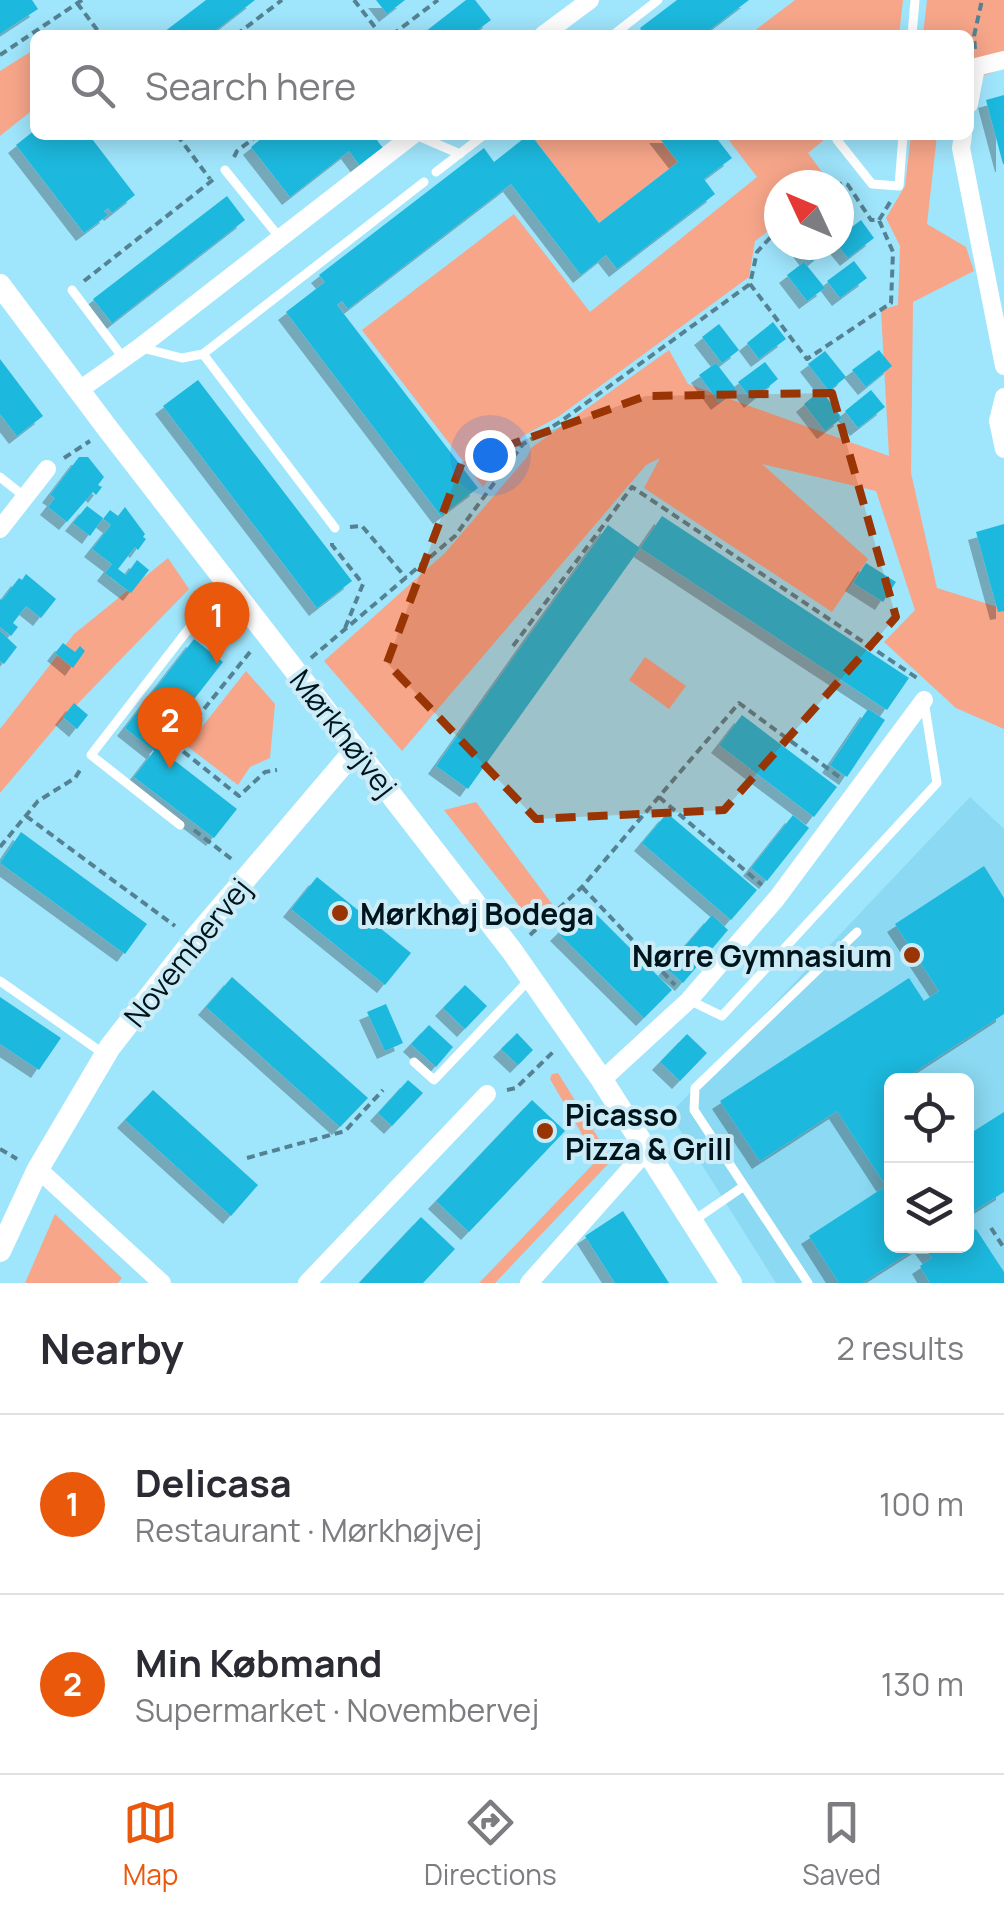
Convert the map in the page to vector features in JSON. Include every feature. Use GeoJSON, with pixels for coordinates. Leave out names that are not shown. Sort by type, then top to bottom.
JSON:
{"type":"FeatureCollection","features":[{"type":"Feature","properties":{"kind":"street"},"geometry":{"type":"LineString","coordinates":[[549,30],[590,0]]}},
{"type":"Feature","properties":{"kind":"street"},"geometry":{"type":"LineString","coordinates":[[974,78],[976,67],[1004,60]]}},
{"type":"Feature","properties":{"kind":"street"},"geometry":{"type":"LineString","coordinates":[[78,391],[407,140]]}},
{"type":"Feature","properties":{"kind":"street"},"geometry":{"type":"LineString","coordinates":[[962,140],[1004,366]]}},
{"type":"Feature","properties":{"kind":"street","name":"Mørkhøjvej"},"geometry":{"type":"LineString","coordinates":[[0,285],[512,952],[602,1080],[730,1283]]}},
{"type":"Feature","properties":{"kind":"street"},"geometry":{"type":"LineString","coordinates":[[1004,396],[998,421],[1004,448]]}},
{"type":"Feature","properties":{"kind":"street"},"geometry":{"type":"LineString","coordinates":[[0,529],[48,469]]}},
{"type":"Feature","properties":{"kind":"street"},"geometry":{"type":"LineString","coordinates":[[602,1080],[689,1000],[778,898],[924,700]]}},
{"type":"Feature","properties":{"kind":"street","name":"Novembervej"},"geometry":{"type":"LineString","coordinates":[[0,1251],[38,1169],[105,1055],[194,940],[356,749]]}},
{"type":"Feature","properties":{"kind":"street"},"geometry":{"type":"LineString","coordinates":[[307,1283],[487,1094]]}},
{"type":"Feature","properties":{"kind":"street"},"geometry":{"type":"LineString","coordinates":[[529,1283],[647,1150]]}},
{"type":"Feature","properties":{"kind":"street"},"geometry":{"type":"LineString","coordinates":[[38,1169],[162,1283]]}},
{"type":"Feature","properties":{"kind":"lane"},"geometry":{"type":"LineString","coordinates":[[619,30],[658,0]]}},
{"type":"Feature","properties":{"kind":"lane"},"geometry":{"type":"LineString","coordinates":[[912,30],[914,0]]}},
{"type":"Feature","properties":{"kind":"lane"},"geometry":{"type":"LineString","coordinates":[[426,140],[460,154]]}},
{"type":"Feature","properties":{"kind":"lane"},"geometry":{"type":"LineString","coordinates":[[436,172],[478,140]]}},
{"type":"Feature","properties":{"kind":"lane"},"geometry":{"type":"LineString","coordinates":[[837,140],[872,184],[899,186],[904,140]]}},
{"type":"Feature","properties":{"kind":"lane"},"geometry":{"type":"LineString","coordinates":[[226,170],[280,238]]}},
{"type":"Feature","properties":{"kind":"lane"},"geometry":{"type":"LineString","coordinates":[[140,347],[182,358],[203,354],[424,182]]}},
{"type":"Feature","properties":{"kind":"lane"},"geometry":{"type":"LineString","coordinates":[[72,290],[124,358]]}},
{"type":"Feature","properties":{"kind":"lane"},"geometry":{"type":"LineString","coordinates":[[203,354],[335,528]]}},
{"type":"Feature","properties":{"kind":"lane"},"geometry":{"type":"LineString","coordinates":[[0,477],[25,498]]}},
{"type":"Feature","properties":{"kind":"lane"},"geometry":{"type":"LineString","coordinates":[[180,825],[91,755],[226,580]]}},
{"type":"Feature","properties":{"kind":"lane"},"geometry":{"type":"LineString","coordinates":[[689,1000],[722,1016],[938,782],[924,700]]}},
{"type":"Feature","properties":{"kind":"lane"},"geometry":{"type":"LineString","coordinates":[[808,1283],[694,1110],[695,1088],[858,932]]}},
{"type":"Feature","properties":{"kind":"lane"},"geometry":{"type":"LineString","coordinates":[[414,1062],[434,1080],[530,979]]}},
{"type":"Feature","properties":{"kind":"lane"},"geometry":{"type":"LineString","coordinates":[[0,981],[105,1055]]}},
{"type":"Feature","properties":{"kind":"lane"},"geometry":{"type":"LineString","coordinates":[[692,1222],[744,1186]]}},
{"type":"Feature","properties":{"kind":"path"},"geometry":{"type":"LineString","coordinates":[[243,30],[282,0]]}},
{"type":"Feature","properties":{"kind":"path"},"geometry":{"type":"LineString","coordinates":[[354,0],[377,30]]}},
{"type":"Feature","properties":{"kind":"path"},"geometry":{"type":"LineString","coordinates":[[399,30],[438,0]]}},
{"type":"Feature","properties":{"kind":"path"},"geometry":{"type":"LineString","coordinates":[[976,67],[974,36],[982,0]]}},
{"type":"Feature","properties":{"kind":"path"},"geometry":{"type":"LineString","coordinates":[[38,30],[80,2],[99,30]]}},
{"type":"Feature","properties":{"kind":"path"},"geometry":{"type":"LineString","coordinates":[[0,55],[30,35]]}},
{"type":"Feature","properties":{"kind":"path"},"geometry":{"type":"LineString","coordinates":[[181,140],[211,181]]}},
{"type":"Feature","properties":{"kind":"path"},"geometry":{"type":"LineString","coordinates":[[72,290],[226,170],[238,151],[252,140]]}},
{"type":"Feature","properties":{"kind":"path"},"geometry":{"type":"LineString","coordinates":[[750,284],[807,359],[891,303],[894,252],[880,220],[871,220],[854,195]]}},
{"type":"Feature","properties":{"kind":"path"},"geometry":{"type":"LineString","coordinates":[[295,671],[455,536],[523,444],[560,422],[750,284],[758,252],[764,245]]}},
{"type":"Feature","properties":{"kind":"path"},"geometry":{"type":"LineString","coordinates":[[48,469],[108,429]]}},
{"type":"Feature","properties":{"kind":"path"},"geometry":{"type":"LineString","coordinates":[[512,646],[632,487],[924,683],[924,700]]}},
{"type":"Feature","properties":{"kind":"path"},"geometry":{"type":"LineString","coordinates":[[344,630],[363,584],[332,546],[335,528],[362,526],[406,578]]}},
{"type":"Feature","properties":{"kind":"path"},"geometry":{"type":"LineString","coordinates":[[266,633],[175,745],[239,796],[265,772],[277,770]]}},
{"type":"Feature","properties":{"kind":"path"},"geometry":{"type":"LineString","coordinates":[[512,952],[582,887],[739,703],[858,791]]}},
{"type":"Feature","properties":{"kind":"path"},"geometry":{"type":"LineString","coordinates":[[0,848],[38,802],[75,778],[91,755]]}},
{"type":"Feature","properties":{"kind":"path"},"geometry":{"type":"LineString","coordinates":[[659,797],[778,898]]}},
{"type":"Feature","properties":{"kind":"path"},"geometry":{"type":"LineString","coordinates":[[26,816],[194,940]]}},
{"type":"Feature","properties":{"kind":"path"},"geometry":{"type":"LineString","coordinates":[[180,825],[189,827],[249,874]]}},
{"type":"Feature","properties":{"kind":"path"},"geometry":{"type":"LineString","coordinates":[[582,887],[689,1000]]}},
{"type":"Feature","properties":{"kind":"path"},"geometry":{"type":"LineString","coordinates":[[487,1094],[516,1088],[570,1035]]}},
{"type":"Feature","properties":{"kind":"path"},"geometry":{"type":"LineString","coordinates":[[248,1158],[345,1131],[383,1090]]}},
{"type":"Feature","properties":{"kind":"path"},"geometry":{"type":"LineString","coordinates":[[991,1228],[1004,1248]]}},
{"type":"Feature","properties":{"kind":"highlighted area"},"geometry":{"type":"Polygon","coordinates":[[[832,393],[896,617],[724,810],[536,819],[387,663],[462,462],[646,396],[832,393]]]}},
{"type":"Feature","properties":{"kind":"shaded area"},"geometry":{"type":"Polygon","coordinates":[[[795,0],[903,0],[900,30],[756,30],[795,0]]]}},
{"type":"Feature","properties":{"kind":"shaded area"},"geometry":{"type":"Polygon","coordinates":[[[927,0],[1004,0],[1004,68],[974,79],[974,30],[924,30],[927,0]]]}},
{"type":"Feature","properties":{"kind":"shaded area"},"geometry":{"type":"Polygon","coordinates":[[[30,52],[30,112],[0,136],[0,71],[30,52]]]}},
{"type":"Feature","properties":{"kind":"shaded area"},"geometry":{"type":"Polygon","coordinates":[[[535,140],[661,140],[678,162],[599,223],[535,140]]]}},
{"type":"Feature","properties":{"kind":"shaded area"},"geometry":{"type":"Polygon","coordinates":[[[729,140],[824,140],[808,153],[820,170],[764,170],[764,234],[755,241],[749,277],[558,417],[523,436],[483,487],[362,330],[514,214],[590,312],[757,177],[729,140]]]}},
{"type":"Feature","properties":{"kind":"shaded area"},"geometry":{"type":"Polygon","coordinates":[[[910,140],[936,140],[927,224],[966,247],[974,271],[913,302],[911,473],[937,588],[1004,609],[1004,729],[956,708],[884,642],[915,610],[876,491],[762,464],[868,559],[832,612],[644,488],[660,458],[646,465],[402,751],[324,661],[445,553],[531,448],[669,350],[688,384],[889,456],[881,310],[898,305],[900,246],[886,218],[905,186],[910,140]]]}},
{"type":"Feature","properties":{"kind":"shaded area"},"geometry":{"type":"Polygon","coordinates":[[[168,558],[189,589],[59,723],[0,793],[0,729],[74,634],[168,558]]]}},
{"type":"Feature","properties":{"kind":"shaded area"},"geometry":{"type":"Polygon","coordinates":[[[645,657],[686,686],[669,709],[629,680],[645,657]]]}},
{"type":"Feature","properties":{"kind":"shaded area"},"geometry":{"type":"Polygon","coordinates":[[[246,671],[275,704],[270,758],[250,767],[238,785],[187,746],[246,671]]]}},
{"type":"Feature","properties":{"kind":"shaded area","name":"Nørre Gymnasium"},"geometry":{"type":"Polygon","coordinates":[[[970,797],[1004,829],[1004,1283],[776,1283],[670,1114],[970,797]]]}},
{"type":"Feature","properties":{"kind":"shaded area"},"geometry":{"type":"Polygon","coordinates":[[[476,802],[555,908],[536,927],[444,810],[476,802]]]}},
{"type":"Feature","properties":{"kind":"shaded area"},"geometry":{"type":"Polygon","coordinates":[[[558,1073],[612,1160],[495,1283],[479,1283],[597,1160],[550,1079],[558,1073]]]}},
{"type":"Feature","properties":{"kind":"shaded area"},"geometry":{"type":"Polygon","coordinates":[[[55,1214],[122,1278],[118,1283],[25,1283],[55,1214]]]}},
{"type":"Feature","properties":{"kind":"building"},"geometry":{"type":"Polygon","coordinates":[[[0,0],[32,0],[38,9],[0,34],[0,0]]]}},
{"type":"Feature","properties":{"kind":"building"},"geometry":{"type":"Polygon","coordinates":[[[206,0],[255,0],[216,30],[167,30],[206,0]]]}},
{"type":"Feature","properties":{"kind":"building"},"geometry":{"type":"Polygon","coordinates":[[[376,0],[405,0],[387,14],[376,0]]]}},
{"type":"Feature","properties":{"kind":"building"},"geometry":{"type":"Polygon","coordinates":[[[466,0],[475,0],[491,20],[478,30],[427,30],[466,0]]]}},
{"type":"Feature","properties":{"kind":"building"},"geometry":{"type":"Polygon","coordinates":[[[677,0],[749,0],[710,30],[640,28],[677,0]]]}},
{"type":"Feature","properties":{"kind":"building"},"geometry":{"type":"Polygon","coordinates":[[[1004,95],[1004,164],[1003,164],[986,100],[1004,95]]]}},
{"type":"Feature","properties":{"kind":"building"},"geometry":{"type":"Polygon","coordinates":[[[30,134],[30,140],[93,140],[135,195],[112,213],[108,208],[104,211],[108,215],[84,233],[16,145],[30,134]]]}},
{"type":"Feature","properties":{"kind":"building"},"geometry":{"type":"Polygon","coordinates":[[[260,140],[377,140],[383,148],[360,166],[349,151],[290,197],[251,147],[260,140]]]}},
{"type":"Feature","properties":{"kind":"building"},"geometry":{"type":"Polygon","coordinates":[[[522,140],[535,140],[599,223],[678,162],[661,140],[718,140],[732,158],[704,179],[715,194],[617,269],[606,255],[581,275],[511,184],[348,309],[342,301],[337,305],[478,488],[441,516],[286,312],[325,282],[319,275],[484,148],[494,162],[522,140]]]}},
{"type":"Feature","properties":{"kind":"building"},"geometry":{"type":"Polygon","coordinates":[[[227,196],[245,220],[112,323],[93,299],[227,196]]]}},
{"type":"Feature","properties":{"kind":"building"},"geometry":{"type":"Polygon","coordinates":[[[861,220],[874,238],[854,253],[854,225],[861,220]]]}},
{"type":"Feature","properties":{"kind":"building"},"geometry":{"type":"Polygon","coordinates":[[[854,261],[867,278],[840,298],[827,281],[854,261]]]}},
{"type":"Feature","properties":{"kind":"building"},"geometry":{"type":"Polygon","coordinates":[[[804,262],[825,288],[807,301],[787,275],[804,262]]]}},
{"type":"Feature","properties":{"kind":"building"},"geometry":{"type":"Polygon","coordinates":[[[773,322],[786,339],[759,359],[747,343],[773,322]]]}},
{"type":"Feature","properties":{"kind":"building"},"geometry":{"type":"Polygon","coordinates":[[[719,324],[739,350],[722,363],[702,337],[719,324]]]}},
{"type":"Feature","properties":{"kind":"building"},"geometry":{"type":"Polygon","coordinates":[[[879,350],[892,366],[866,387],[852,370],[879,350]]]}},
{"type":"Feature","properties":{"kind":"building"},"geometry":{"type":"Polygon","coordinates":[[[825,351],[846,377],[829,391],[808,364],[825,351]]]}},
{"type":"Feature","properties":{"kind":"building"},"geometry":{"type":"Polygon","coordinates":[[[0,359],[43,416],[17,436],[0,414],[0,359]]]}},
{"type":"Feature","properties":{"kind":"building"},"geometry":{"type":"Polygon","coordinates":[[[765,362],[778,379],[752,400],[738,382],[765,362]]]}},
{"type":"Feature","properties":{"kind":"building"},"geometry":{"type":"Polygon","coordinates":[[[716,363],[736,389],[719,402],[699,375],[716,363]]]}},
{"type":"Feature","properties":{"kind":"building"},"geometry":{"type":"Polygon","coordinates":[[[198,380],[352,581],[317,608],[163,406],[198,380]]]}},
{"type":"Feature","properties":{"kind":"building"},"geometry":{"type":"Polygon","coordinates":[[[821,390],[842,418],[825,431],[804,404],[821,390]]]}},
{"type":"Feature","properties":{"kind":"building"},"geometry":{"type":"Polygon","coordinates":[[[871,390],[885,407],[858,428],[845,411],[871,390]]]}},
{"type":"Feature","properties":{"kind":"building"},"geometry":{"type":"Polygon","coordinates":[[[79,457],[88,457],[104,477],[96,495],[93,492],[67,522],[48,507],[55,498],[50,495],[79,457]]]}},
{"type":"Feature","properties":{"kind":"building"},"geometry":{"type":"Polygon","coordinates":[[[87,506],[103,518],[90,536],[73,523],[87,506]]]}},
{"type":"Feature","properties":{"kind":"building"},"geometry":{"type":"Polygon","coordinates":[[[125,507],[146,539],[118,569],[126,575],[137,560],[149,570],[131,593],[105,573],[112,564],[92,549],[111,525],[103,519],[110,510],[118,516],[125,507]]]}},
{"type":"Feature","properties":{"kind":"building"},"geometry":{"type":"Polygon","coordinates":[[[662,516],[909,678],[887,710],[640,548],[662,516]]]}},
{"type":"Feature","properties":{"kind":"building"},"geometry":{"type":"Polygon","coordinates":[[[1004,524],[1004,611],[998,612],[976,532],[1004,524]]]}},
{"type":"Feature","properties":{"kind":"building"},"geometry":{"type":"Polygon","coordinates":[[[608,525],[640,548],[468,789],[436,766],[608,525]]]}},
{"type":"Feature","properties":{"kind":"building"},"geometry":{"type":"Polygon","coordinates":[[[866,563],[896,582],[883,602],[853,583],[866,563]]]}},
{"type":"Feature","properties":{"kind":"building"},"geometry":{"type":"Polygon","coordinates":[[[26,574],[56,599],[41,618],[26,606],[13,623],[18,627],[11,636],[0,627],[0,599],[26,574]]]}},
{"type":"Feature","properties":{"kind":"building"},"geometry":{"type":"Polygon","coordinates":[[[0,631],[17,647],[4,664],[0,661],[0,631]]]}},
{"type":"Feature","properties":{"kind":"building"},"geometry":{"type":"Polygon","coordinates":[[[194,639],[223,662],[157,747],[237,809],[214,838],[134,777],[154,751],[125,728],[194,639]]]}},
{"type":"Feature","properties":{"kind":"building"},"geometry":{"type":"Polygon","coordinates":[[[63,643],[75,652],[80,646],[85,651],[73,668],[55,653],[63,643]]]}},
{"type":"Feature","properties":{"kind":"building"},"geometry":{"type":"Polygon","coordinates":[[[74,703],[88,715],[77,729],[63,717],[74,703]]]}},
{"type":"Feature","properties":{"kind":"building"},"geometry":{"type":"Polygon","coordinates":[[[868,709],[885,720],[847,777],[830,765],[868,709]]]}},
{"type":"Feature","properties":{"kind":"building"},"geometry":{"type":"Polygon","coordinates":[[[742,715],[837,787],[814,817],[719,745],[742,715]]]}},
{"type":"Feature","properties":{"kind":"building"},"geometry":{"type":"Polygon","coordinates":[[[667,813],[757,890],[731,920],[642,843],[667,813]]]}},
{"type":"Feature","properties":{"kind":"building"},"geometry":{"type":"Polygon","coordinates":[[[793,815],[809,828],[767,881],[751,868],[793,815]]]}},
{"type":"Feature","properties":{"kind":"building"},"geometry":{"type":"Polygon","coordinates":[[[21,832],[147,924],[125,954],[0,863],[21,832]]]}},
{"type":"Feature","properties":{"kind":"building"},"geometry":{"type":"Polygon","coordinates":[[[984,866],[1004,898],[1004,1014],[913,1073],[884,1073],[884,1183],[837,1111],[760,1161],[720,1101],[909,978],[924,1001],[939,991],[895,924],[984,866]]]}},
{"type":"Feature","properties":{"kind":"building"},"geometry":{"type":"Polygon","coordinates":[[[317,877],[411,953],[385,985],[291,909],[317,877]]]}},
{"type":"Feature","properties":{"kind":"building"},"geometry":{"type":"Polygon","coordinates":[[[587,905],[672,990],[644,1018],[558,933],[587,905]]]}},
{"type":"Feature","properties":{"kind":"building"},"geometry":{"type":"Polygon","coordinates":[[[712,915],[728,930],[683,983],[666,968],[712,915]]]}},
{"type":"Feature","properties":{"kind":"building"},"geometry":{"type":"Polygon","coordinates":[[[232,977],[368,1098],[340,1127],[206,1007],[232,977]]]}},
{"type":"Feature","properties":{"kind":"building"},"geometry":{"type":"Polygon","coordinates":[[[465,985],[487,1006],[465,1029],[443,1008],[465,985]]]}},
{"type":"Feature","properties":{"kind":"building"},"geometry":{"type":"Polygon","coordinates":[[[0,997],[61,1038],[39,1070],[0,1044],[0,997]]]}},
{"type":"Feature","properties":{"kind":"building"},"geometry":{"type":"Polygon","coordinates":[[[386,1004],[403,1043],[385,1051],[367,1012],[386,1004]]]}},
{"type":"Feature","properties":{"kind":"building"},"geometry":{"type":"Polygon","coordinates":[[[429,1025],[453,1047],[436,1067],[411,1044],[429,1025]]]}},
{"type":"Feature","properties":{"kind":"building"},"geometry":{"type":"Polygon","coordinates":[[[517,1033],[533,1050],[518,1065],[501,1049],[517,1033]]]}},
{"type":"Feature","properties":{"kind":"building"},"geometry":{"type":"Polygon","coordinates":[[[687,1034],[707,1053],[680,1081],[660,1062],[687,1034]]]}},
{"type":"Feature","properties":{"kind":"building"},"geometry":{"type":"Polygon","coordinates":[[[408,1080],[423,1093],[392,1126],[378,1113],[408,1080]]]}},
{"type":"Feature","properties":{"kind":"building"},"geometry":{"type":"Polygon","coordinates":[[[153,1090],[258,1185],[231,1216],[125,1120],[153,1090]]]}},
{"type":"Feature","properties":{"kind":"building"},"geometry":{"type":"Polygon","coordinates":[[[532,1100],[565,1131],[469,1232],[436,1201],[532,1100]]]}},
{"type":"Feature","properties":{"kind":"building"},"geometry":{"type":"Polygon","coordinates":[[[1004,1112],[1004,1192],[974,1211],[974,1163],[974,1131],[1004,1112]]]}},
{"type":"Feature","properties":{"kind":"building"},"geometry":{"type":"Polygon","coordinates":[[[884,1187],[884,1253],[909,1253],[862,1283],[839,1283],[809,1236],[884,1187]]]}},
{"type":"Feature","properties":{"kind":"building"},"geometry":{"type":"Polygon","coordinates":[[[623,1211],[669,1283],[615,1283],[585,1236],[623,1211]]]}},
{"type":"Feature","properties":{"kind":"building"},"geometry":{"type":"Polygon","coordinates":[[[421,1217],[455,1249],[423,1283],[359,1283],[421,1217]]]}},
{"type":"Feature","properties":{"kind":"building"},"geometry":{"type":"Polygon","coordinates":[[[974,1230],[1004,1272],[1004,1283],[930,1283],[920,1266],[932,1258],[928,1253],[974,1253],[974,1230]]]}},
{"type":"Feature","properties":{"kind":"place","name":"Delicasa"},"geometry":{"type":"Point","coordinates":[217,664]}},
{"type":"Feature","properties":{"kind":"place","name":"Min Købmand"},"geometry":{"type":"Point","coordinates":[170,769]}},
{"type":"Feature","properties":{"kind":"place","name":"Mørkhøj Bodega"},"geometry":{"type":"Point","coordinates":[340,913]}},
{"type":"Feature","properties":{"kind":"place","name":"Nørre Gymnasium"},"geometry":{"type":"Point","coordinates":[912,955]}},
{"type":"Feature","properties":{"kind":"place","name":"Picasso Pizza & Grill"},"geometry":{"type":"Point","coordinates":[545,1131]}}]}
